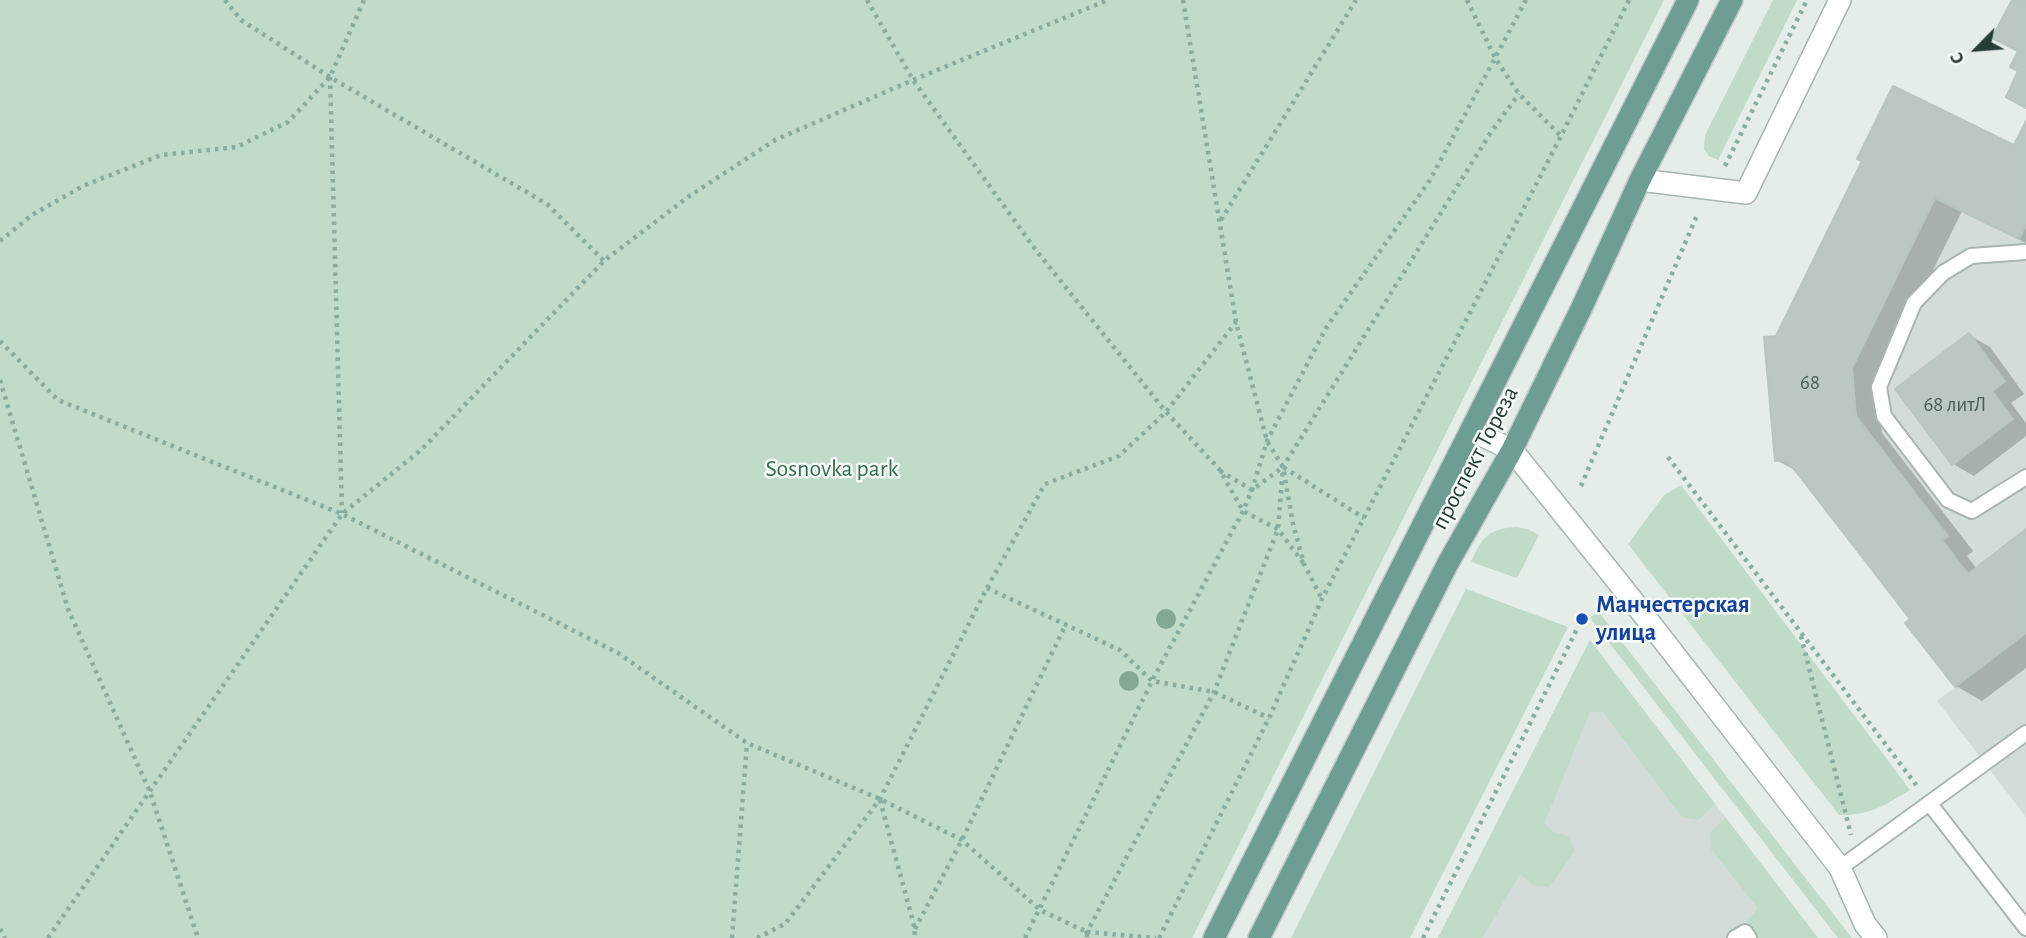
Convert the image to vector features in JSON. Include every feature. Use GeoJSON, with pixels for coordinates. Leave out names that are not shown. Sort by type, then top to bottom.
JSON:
{"type":"FeatureCollection","features":[{"type":"Feature","properties":{"kind":"main road","name":"проспект Тореза"},"geometry":{"type":"LineString","coordinates":[[1214,938],[1688,0]]}},
{"type":"Feature","properties":{"kind":"main road","name":"проспект Тореза"},"geometry":{"type":"LineString","coordinates":[[1259,938],[1448,564],[1512,450],[1640,180],[1732,0]]}},
{"type":"Feature","properties":{"kind":"street"},"geometry":{"type":"LineString","coordinates":[[1640,180],[1746,193],[1840,0]]}},
{"type":"Feature","properties":{"kind":"street"},"geometry":{"type":"LineString","coordinates":[[1471,430],[1512,450],[1848,862],[1865,925],[1875,938]]}},
{"type":"Feature","properties":{"kind":"lane"},"geometry":{"type":"LineString","coordinates":[[2026,252],[1971,256],[1943,273],[1914,303],[1879,387],[1884,416],[1948,500],[1972,510],[2026,477]]}},
{"type":"Feature","properties":{"kind":"lane"},"geometry":{"type":"LineString","coordinates":[[1848,862],[2026,733]]}},
{"type":"Feature","properties":{"kind":"lane"},"geometry":{"type":"LineString","coordinates":[[1930,804],[2026,928]]}},
{"type":"Feature","properties":{"kind":"lane"},"geometry":{"type":"LineString","coordinates":[[1735,938],[1745,932],[1749,938]]}},
{"type":"Feature","properties":{"kind":"path"},"geometry":{"type":"LineString","coordinates":[[225,0],[241,20],[330,77],[547,204],[604,261]]}},
{"type":"Feature","properties":{"kind":"path"},"geometry":{"type":"LineString","coordinates":[[0,240],[32,215],[83,186],[160,155],[236,147],[288,122],[330,77],[363,0]]}},
{"type":"Feature","properties":{"kind":"path"},"geometry":{"type":"LineString","coordinates":[[867,0],[913,80],[1035,249],[1166,412],[1220,470],[1243,511],[1278,529],[1304,565],[1322,599]]}},
{"type":"Feature","properties":{"kind":"path"},"geometry":{"type":"LineString","coordinates":[[48,938],[342,514],[421,450],[604,261],[688,197],[775,140],[1108,0]]}},
{"type":"Feature","properties":{"kind":"path"},"geometry":{"type":"LineString","coordinates":[[1183,0],[1236,322],[1267,441],[1283,467],[1293,524],[1304,565]]}},
{"type":"Feature","properties":{"kind":"path"},"geometry":{"type":"LineString","coordinates":[[1220,222],[1356,0]]}},
{"type":"Feature","properties":{"kind":"path"},"geometry":{"type":"LineString","coordinates":[[1467,0],[1495,58],[1519,94],[1562,136]]}},
{"type":"Feature","properties":{"kind":"path"},"geometry":{"type":"LineString","coordinates":[[1025,938],[1152,681],[1243,511],[1267,441],[1326,328],[1430,180],[1525,0]]}},
{"type":"Feature","properties":{"kind":"path"},"geometry":{"type":"LineString","coordinates":[[0,341],[58,400],[342,514],[618,653],[747,743],[880,799],[962,840],[1040,910],[1086,936],[1157,938],[1269,718],[1322,599],[1562,136],[1629,0]]}},
{"type":"Feature","properties":{"kind":"path"},"geometry":{"type":"LineString","coordinates":[[1581,486],[1696,216],[1713,189],[1807,0]]}},
{"type":"Feature","properties":{"kind":"path"},"geometry":{"type":"LineString","coordinates":[[330,77],[342,514]]}},
{"type":"Feature","properties":{"kind":"path"},"geometry":{"type":"LineString","coordinates":[[1252,490],[1283,467],[1491,132],[1519,94]]}},
{"type":"Feature","properties":{"kind":"path"},"geometry":{"type":"LineString","coordinates":[[757,938],[785,924],[880,799],[987,588],[1045,484],[1119,456],[1166,412],[1236,322]]}},
{"type":"Feature","properties":{"kind":"path"},"geometry":{"type":"LineString","coordinates":[[0,380],[68,609],[150,792],[198,938]]}},
{"type":"Feature","properties":{"kind":"path"},"geometry":{"type":"LineString","coordinates":[[1668,457],[1930,804]]}},
{"type":"Feature","properties":{"kind":"path"},"geometry":{"type":"LineString","coordinates":[[1283,467],[1364,518]]}},
{"type":"Feature","properties":{"kind":"path"},"geometry":{"type":"LineString","coordinates":[[1086,936],[1214,692],[1278,529],[1283,467]]}},
{"type":"Feature","properties":{"kind":"path"},"geometry":{"type":"LineString","coordinates":[[1220,470],[1252,490]]}},
{"type":"Feature","properties":{"kind":"path"},"geometry":{"type":"LineString","coordinates":[[987,588],[1120,650],[1152,681],[1214,692],[1269,718]]}},
{"type":"Feature","properties":{"kind":"path"},"geometry":{"type":"LineString","coordinates":[[1423,938],[1582,619]]}},
{"type":"Feature","properties":{"kind":"path"},"geometry":{"type":"LineString","coordinates":[[915,929],[962,840],[1066,624]]}},
{"type":"Feature","properties":{"kind":"path"},"geometry":{"type":"LineString","coordinates":[[1800,632],[1848,862]]}},
{"type":"Feature","properties":{"kind":"path"},"geometry":{"type":"LineString","coordinates":[[732,938],[747,743]]}},
{"type":"Feature","properties":{"kind":"path"},"geometry":{"type":"LineString","coordinates":[[880,799],[915,929],[915,938]]}},
{"type":"Feature","properties":{"kind":"path"},"geometry":{"type":"LineString","coordinates":[[0,929],[5,938]]}},
{"type":"Feature","properties":{"kind":"shaded area"},"geometry":{"type":"Polygon","coordinates":[[[1893,86],[2013,145],[2026,121],[2026,817],[1937,701],[1955,687],[1905,623],[1909,619],[1787,460],[1775,461],[1764,337],[1777,336],[1862,162],[1857,159],[1893,86]]]}},
{"type":"Feature","properties":{"kind":"shaded area"},"geometry":{"type":"Polygon","coordinates":[[[1590,640],[1818,938],[1438,938],[1590,640]]]}},
{"type":"Feature","properties":{"kind":"green space","name":"Sosnovka park"},"geometry":{"type":"Polygon","coordinates":[[[0,0],[1664,0],[1192,938],[0,938],[0,0]]]}},
{"type":"Feature","properties":{"kind":"green space"},"geometry":{"type":"Polygon","coordinates":[[[1773,0],[1797,0],[1718,160],[1709,156],[1704,149],[1705,135],[1773,0]]]}},
{"type":"Feature","properties":{"kind":"green space"},"geometry":{"type":"Polygon","coordinates":[[[1681,485],[1910,790],[1869,811],[1839,815],[1628,544],[1664,495],[1681,485]]]}},
{"type":"Feature","properties":{"kind":"green space"},"geometry":{"type":"Polygon","coordinates":[[[1516,527],[1539,535],[1517,578],[1471,562],[1483,540],[1492,532],[1516,527]]]}},
{"type":"Feature","properties":{"kind":"green space"},"geometry":{"type":"Polygon","coordinates":[[[1466,589],[1568,627],[1410,938],[1291,938],[1466,589]]]}},
{"type":"Feature","properties":{"kind":"green space"},"geometry":{"type":"Polygon","coordinates":[[[1598,611],[1852,938],[1838,938],[1590,618],[1598,611]]]}},
{"type":"Feature","properties":{"kind":"green space"},"geometry":{"type":"Polygon","coordinates":[[[1590,640],[1715,804],[1698,820],[1682,817],[1603,712],[1590,712],[1544,824],[1553,832],[1568,836],[1575,851],[1549,887],[1533,885],[1520,874],[1482,938],[1438,938],[1590,640]]]}},
{"type":"Feature","properties":{"kind":"green space"},"geometry":{"type":"Polygon","coordinates":[[[1726,818],[1818,938],[1758,938],[1746,922],[1758,908],[1711,849],[1710,833],[1726,818]]]}},
{"type":"Feature","properties":{"kind":"building"},"geometry":{"type":"Polygon","coordinates":[[[2012,0],[2026,0],[2026,108],[2006,97],[2018,71],[2010,67],[2018,51],[1992,38],[2012,0]]]}},
{"type":"Feature","properties":{"kind":"building"},"geometry":{"type":"Polygon","coordinates":[[[1893,86],[2014,145],[2026,121],[2026,225],[2019,239],[1935,198],[1852,368],[1856,416],[1948,536],[1942,540],[1968,574],[2026,529],[2026,633],[1955,687],[1905,623],[1910,619],[1787,460],[1775,461],[1764,337],[1776,336],[1862,161],[1857,159],[1893,86]]]}},
{"type":"Feature","properties":{"kind":"building"},"geometry":{"type":"Polygon","coordinates":[[[1969,333],[2005,381],[1992,391],[2013,419],[1952,465],[1895,389],[1969,333]]]}},
{"type":"Feature","properties":{"kind":"place","name":"Манчестерская улица"},"geometry":{"type":"Point","coordinates":[1582,619]}}]}
